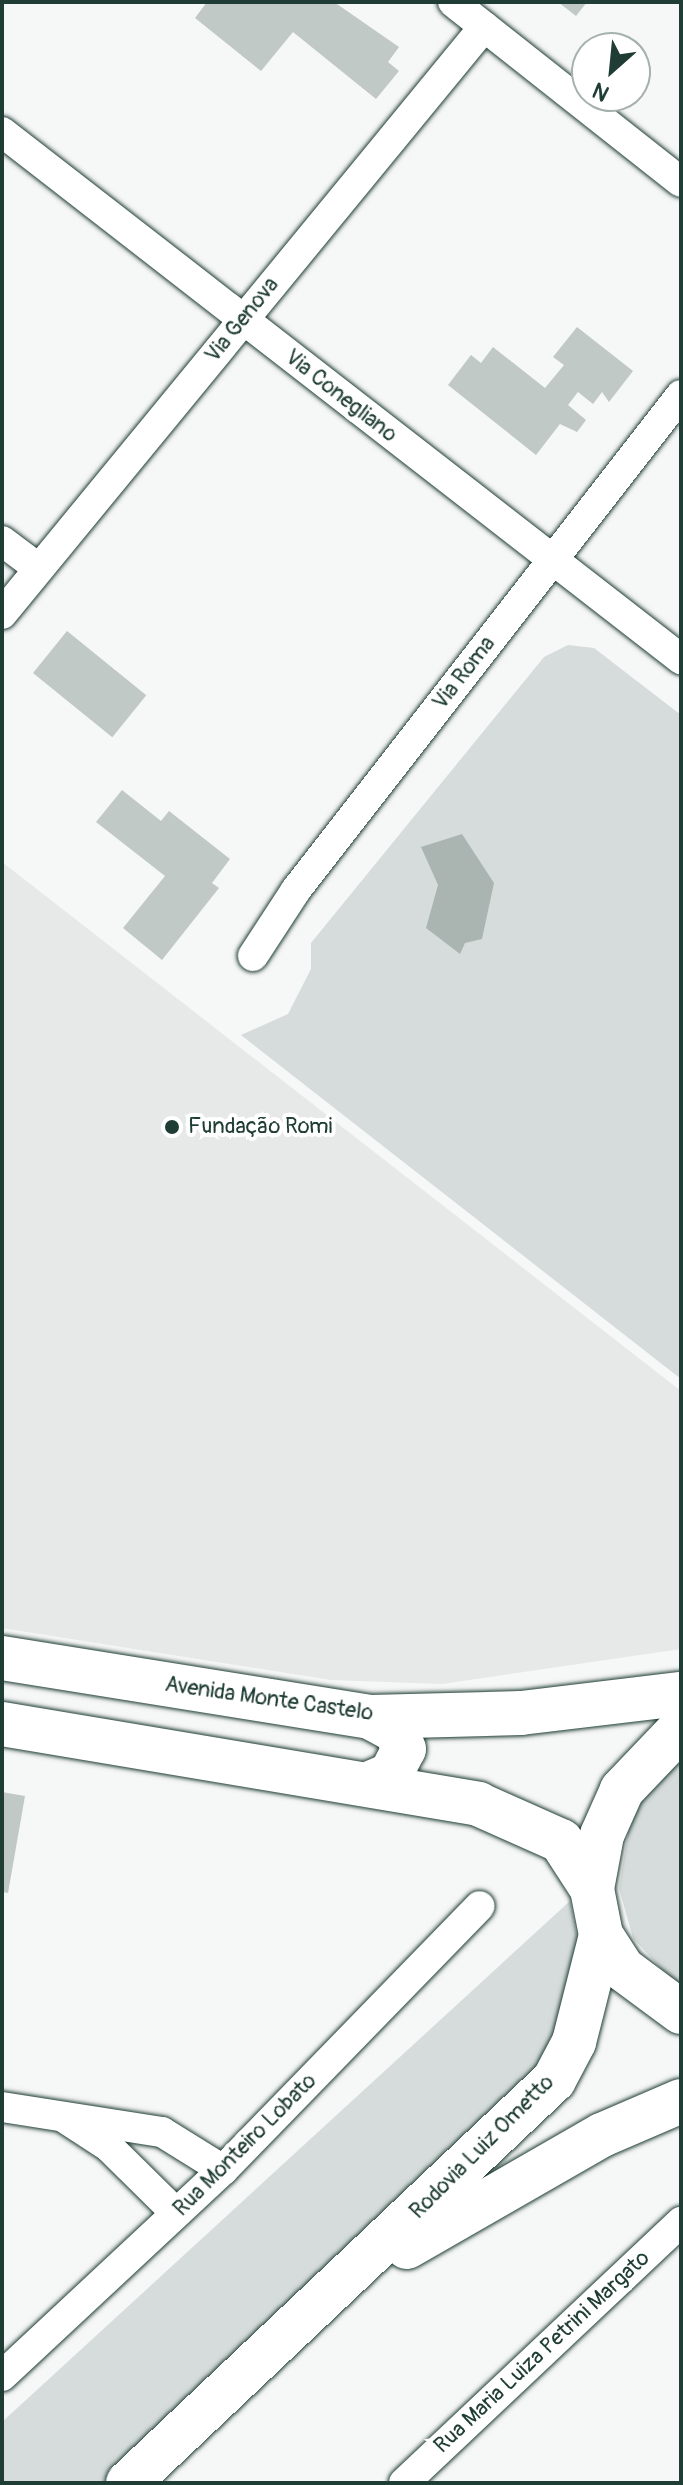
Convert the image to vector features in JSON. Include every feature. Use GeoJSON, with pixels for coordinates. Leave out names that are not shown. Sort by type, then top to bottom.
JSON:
{"type":"FeatureCollection","features":[{"type":"Feature","properties":{"kind":"main road","name":"Avenida Monte Castelo"},"geometry":{"type":"LineString","coordinates":[[2,1658],[370,1717],[521,1713],[681,1694]]}},
{"type":"Feature","properties":{"kind":"main road"},"geometry":{"type":"LineString","coordinates":[[368,1784],[391,1774],[404,1749],[396,1731],[370,1717]]}},
{"type":"Feature","properties":{"kind":"main road"},"geometry":{"type":"LineString","coordinates":[[2,1724],[368,1784],[514,1814],[561,1841],[592,1889]]}},
{"type":"Feature","properties":{"kind":"main road"},"geometry":{"type":"LineString","coordinates":[[681,1728],[622,1790],[602,1835],[592,1889],[601,1935],[623,1969],[681,2012]]}},
{"type":"Feature","properties":{"kind":"main road","name":"Rodovia Luiz Ometto"},"geometry":{"type":"LineString","coordinates":[[128,2483],[554,2080],[574,2042],[601,1935]]}},
{"type":"Feature","properties":{"kind":"main road","name":"Rodovia Luiz Ometto"},"geometry":{"type":"LineString","coordinates":[[336,2289],[602,2135],[681,2101]]}},
{"type":"Feature","properties":{"kind":"street"},"geometry":{"type":"LineString","coordinates":[[453,2],[681,182]]}},
{"type":"Feature","properties":{"kind":"street","name":"Via Genova"},"geometry":{"type":"LineString","coordinates":[[2,614],[484,27]]}},
{"type":"Feature","properties":{"kind":"street","name":"Via Conegliano"},"geometry":{"type":"LineString","coordinates":[[2,132],[681,659]]}},
{"type":"Feature","properties":{"kind":"street","name":"Via Roma"},"geometry":{"type":"LineString","coordinates":[[253,956],[296,890],[681,395]]}},
{"type":"Feature","properties":{"kind":"street"},"geometry":{"type":"LineString","coordinates":[[2,541],[38,568]]}},
{"type":"Feature","properties":{"kind":"street","name":"Rua Monteiro Lobato"},"geometry":{"type":"LineString","coordinates":[[2,2376],[223,2170],[480,1906]]}},
{"type":"Feature","properties":{"kind":"street"},"geometry":{"type":"LineString","coordinates":[[2,2107],[162,2132],[223,2170]]}},
{"type":"Feature","properties":{"kind":"street"},"geometry":{"type":"LineString","coordinates":[[61,2116],[109,2147],[176,2213]]}},
{"type":"Feature","properties":{"kind":"street","name":"Rua Maria Luiza Petrini Margato"},"geometry":{"type":"LineString","coordinates":[[404,2483],[681,2222]]}},
{"type":"Feature","properties":{"kind":"shaded area"},"geometry":{"type":"Polygon","coordinates":[[[568,645],[594,648],[681,715],[681,1379],[241,1035],[288,1014],[311,969],[311,943],[544,657],[568,645]]]}},
{"type":"Feature","properties":{"kind":"shaded area"},"geometry":{"type":"Polygon","coordinates":[[[462,834],[494,883],[482,939],[465,943],[460,954],[426,928],[438,885],[421,847],[462,834]]]}},
{"type":"Feature","properties":{"kind":"shaded area","name":"Fundação Romi"},"geometry":{"type":"Polygon","coordinates":[[[2,862],[681,1391],[681,1649],[442,1684],[331,1680],[2,1628],[2,862]]]}},
{"type":"Feature","properties":{"kind":"shaded area"},"geometry":{"type":"Polygon","coordinates":[[[681,1757],[681,1990],[633,1938],[619,1888],[629,1828],[643,1799],[681,1757]]]}},
{"type":"Feature","properties":{"kind":"shaded area"},"geometry":{"type":"Polygon","coordinates":[[[570,1901],[581,1958],[557,2047],[114,2483],[2,2483],[2,2422],[570,1901]]]}},
{"type":"Feature","properties":{"kind":"building"},"geometry":{"type":"Polygon","coordinates":[[[207,2],[334,2],[399,47],[388,62],[399,71],[376,99],[293,32],[261,71],[195,18],[207,2]]]}},
{"type":"Feature","properties":{"kind":"building"},"geometry":{"type":"Polygon","coordinates":[[[558,2],[587,2],[576,16],[558,2]]]}},
{"type":"Feature","properties":{"kind":"building"},"geometry":{"type":"Polygon","coordinates":[[[577,327],[633,371],[609,402],[602,392],[593,404],[578,392],[568,405],[586,420],[577,432],[560,424],[536,455],[448,385],[471,355],[481,363],[493,347],[545,388],[564,365],[553,357],[577,327]]]}},
{"type":"Feature","properties":{"kind":"building"},"geometry":{"type":"Polygon","coordinates":[[[67,631],[146,695],[112,737],[33,673],[67,631]]]}},
{"type":"Feature","properties":{"kind":"building"},"geometry":{"type":"Polygon","coordinates":[[[122,790],[161,821],[169,811],[230,859],[212,883],[219,888],[162,960],[123,928],[165,876],[96,822],[122,790]]]}},
{"type":"Feature","properties":{"kind":"building"},"geometry":{"type":"Polygon","coordinates":[[[2,1792],[25,1796],[8,1893],[2,1892],[2,1792]]]}},
{"type":"Feature","properties":{"kind":"place","name":"Fundação Romi"},"geometry":{"type":"Point","coordinates":[172,1127]}}]}
